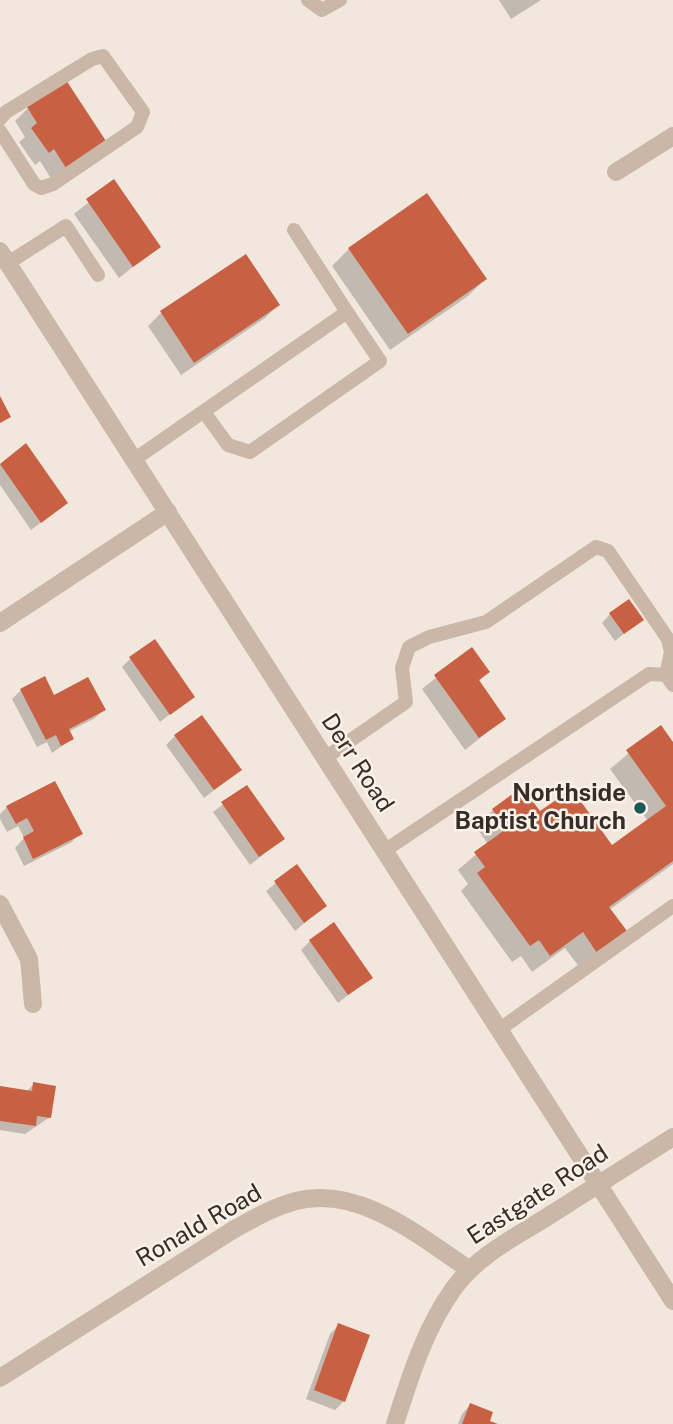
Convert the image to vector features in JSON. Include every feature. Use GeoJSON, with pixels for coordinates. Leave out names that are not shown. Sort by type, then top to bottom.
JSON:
{"type":"FeatureCollection","features":[{"type":"Feature","properties":{"kind":"street"},"geometry":{"type":"LineString","coordinates":[[616,172],[673,136]]}},
{"type":"Feature","properties":{"kind":"street","name":"Derr Road"},"geometry":{"type":"LineString","coordinates":[[4,257],[673,1301]]}},
{"type":"Feature","properties":{"kind":"street"},"geometry":{"type":"LineString","coordinates":[[0,623],[44,591],[168,512]]}},
{"type":"Feature","properties":{"kind":"street"},"geometry":{"type":"LineString","coordinates":[[0,904],[29,959],[33,1003]]}},
{"type":"Feature","properties":{"kind":"street","name":"Eastgate Road"},"geometry":{"type":"LineString","coordinates":[[395,1424],[415,1363],[435,1318],[455,1287],[470,1270],[499,1246],[673,1138]]}},
{"type":"Feature","properties":{"kind":"street","name":"Ronald Road"},"geometry":{"type":"LineString","coordinates":[[0,1378],[233,1230],[268,1211],[297,1201],[321,1198],[348,1201],[369,1208],[400,1224],[470,1270]]}},
{"type":"Feature","properties":{"kind":"lane"},"geometry":{"type":"LineString","coordinates":[[308,0],[322,10],[340,0]]}},
{"type":"Feature","properties":{"kind":"lane"},"geometry":{"type":"LineString","coordinates":[[0,119],[71,72],[103,56],[143,112],[137,127],[53,184],[41,187],[34,184],[0,134]]}},
{"type":"Feature","properties":{"kind":"lane"},"geometry":{"type":"LineString","coordinates":[[4,257],[66,226],[98,275]]}},
{"type":"Feature","properties":{"kind":"lane"},"geometry":{"type":"LineString","coordinates":[[204,412],[228,445],[250,452],[380,361],[294,230]]}},
{"type":"Feature","properties":{"kind":"lane"},"geometry":{"type":"LineString","coordinates":[[135,459],[347,312]]}},
{"type":"Feature","properties":{"kind":"lane"},"geometry":{"type":"LineString","coordinates":[[325,758],[406,702],[402,668],[409,647],[429,637],[486,622],[596,547],[608,551],[668,639],[671,652],[669,680],[649,674],[384,850]]}},
{"type":"Feature","properties":{"kind":"lane"},"geometry":{"type":"LineString","coordinates":[[500,1029],[673,906]]}},
{"type":"Feature","properties":{"kind":"building"},"geometry":{"type":"Polygon","coordinates":[[[66,80],[106,141],[66,168],[54,149],[49,153],[31,128],[37,123],[27,107],[66,80]]]}},
{"type":"Feature","properties":{"kind":"building"},"geometry":{"type":"Polygon","coordinates":[[[114,179],[161,247],[133,267],[86,199],[114,179]]]}},
{"type":"Feature","properties":{"kind":"building"},"geometry":{"type":"Polygon","coordinates":[[[427,193],[487,279],[408,334],[348,248],[427,193]]]}},
{"type":"Feature","properties":{"kind":"building"},"geometry":{"type":"Polygon","coordinates":[[[246,254],[280,305],[194,363],[160,311],[246,254]]]}},
{"type":"Feature","properties":{"kind":"building"},"geometry":{"type":"Polygon","coordinates":[[[0,396],[11,417],[0,423],[0,396]]]}},
{"type":"Feature","properties":{"kind":"building"},"geometry":{"type":"Polygon","coordinates":[[[26,443],[68,503],[41,523],[0,464],[26,443]]]}},
{"type":"Feature","properties":{"kind":"building"},"geometry":{"type":"Polygon","coordinates":[[[629,599],[644,620],[624,634],[609,613],[629,599]]]}},
{"type":"Feature","properties":{"kind":"building"},"geometry":{"type":"Polygon","coordinates":[[[155,639],[195,697],[170,715],[129,657],[155,639]]]}},
{"type":"Feature","properties":{"kind":"building"},"geometry":{"type":"Polygon","coordinates":[[[472,647],[490,672],[479,680],[506,719],[479,738],[434,675],[472,647]]]}},
{"type":"Feature","properties":{"kind":"building"},"geometry":{"type":"Polygon","coordinates":[[[45,676],[54,695],[88,677],[106,710],[69,729],[74,739],[61,746],[56,735],[46,740],[20,689],[45,676]]]}},
{"type":"Feature","properties":{"kind":"building"},"geometry":{"type":"Polygon","coordinates":[[[202,715],[242,770],[214,790],[174,735],[202,715]]]}},
{"type":"Feature","properties":{"kind":"building"},"geometry":{"type":"Polygon","coordinates":[[[661,725],[673,742],[673,861],[609,907],[627,931],[597,953],[583,932],[550,956],[539,940],[530,946],[477,873],[485,867],[474,852],[506,829],[492,809],[522,787],[540,811],[572,789],[612,845],[666,806],[626,750],[661,725]]]}},
{"type":"Feature","properties":{"kind":"building"},"geometry":{"type":"Polygon","coordinates":[[[55,781],[83,834],[33,859],[23,837],[34,831],[27,818],[16,824],[6,806],[55,781]]]}},
{"type":"Feature","properties":{"kind":"building"},"geometry":{"type":"Polygon","coordinates":[[[247,785],[285,839],[259,857],[221,802],[247,785]]]}},
{"type":"Feature","properties":{"kind":"building"},"geometry":{"type":"Polygon","coordinates":[[[297,864],[327,906],[304,923],[274,881],[297,864]]]}},
{"type":"Feature","properties":{"kind":"building"},"geometry":{"type":"Polygon","coordinates":[[[334,922],[373,978],[348,995],[309,940],[334,922]]]}},
{"type":"Feature","properties":{"kind":"building"},"geometry":{"type":"Polygon","coordinates":[[[33,1082],[56,1086],[51,1118],[37,1116],[36,1126],[0,1121],[0,1086],[32,1091],[33,1082]]]}},
{"type":"Feature","properties":{"kind":"building"},"geometry":{"type":"Polygon","coordinates":[[[338,1323],[370,1335],[345,1402],[314,1390],[338,1323]]]}},
{"type":"Feature","properties":{"kind":"building"},"geometry":{"type":"Polygon","coordinates":[[[470,1403],[493,1412],[490,1421],[498,1424],[462,1424],[470,1403]]]}},
{"type":"Feature","properties":{"kind":"place","name":"Northside Baptist Church"},"geometry":{"type":"Point","coordinates":[640,808]}}]}
